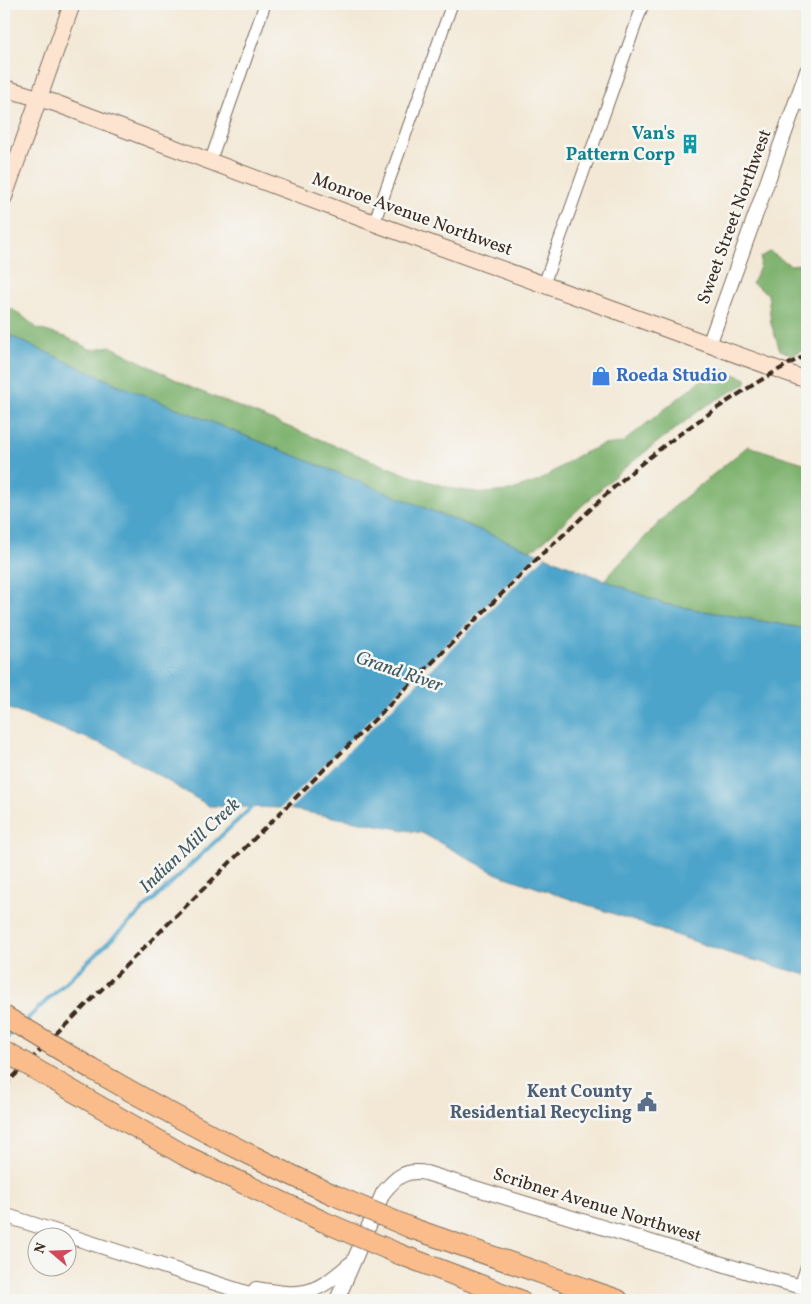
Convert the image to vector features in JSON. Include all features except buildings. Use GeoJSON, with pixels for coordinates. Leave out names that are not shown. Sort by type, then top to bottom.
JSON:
{"type":"FeatureCollection","features":[{"type":"Feature","properties":{"kind":"highway"},"geometry":{"type":"LineString","coordinates":[[4,1016],[185,1123],[282,1172],[411,1228],[618,1300]]}},
{"type":"Feature","properties":{"kind":"highway"},"geometry":{"type":"LineString","coordinates":[[4,1050],[184,1154],[322,1221],[399,1254],[520,1300]]}},
{"type":"Feature","properties":{"kind":"main road"},"geometry":{"type":"LineString","coordinates":[[4,197],[72,4]]}},
{"type":"Feature","properties":{"kind":"main road","name":"Monroe Avenue Northwest"},"geometry":{"type":"LineString","coordinates":[[4,88],[55,104],[374,223],[807,380]]}},
{"type":"Feature","properties":{"kind":"street"},"geometry":{"type":"LineString","coordinates":[[210,162],[265,4]]}},
{"type":"Feature","properties":{"kind":"street"},"geometry":{"type":"LineString","coordinates":[[374,223],[452,4]]}},
{"type":"Feature","properties":{"kind":"street"},"geometry":{"type":"LineString","coordinates":[[544,284],[643,4]]}},
{"type":"Feature","properties":{"kind":"street","name":"Sweet Street Northwest"},"geometry":{"type":"LineString","coordinates":[[709,345],[802,104],[807,71]]}},
{"type":"Feature","properties":{"kind":"street","name":"Scribner Avenue Northwest"},"geometry":{"type":"LineString","coordinates":[[353,1262],[383,1193],[394,1180],[403,1174],[414,1171],[426,1173],[804,1287]]}},
{"type":"Feature","properties":{"kind":"street"},"geometry":{"type":"LineString","coordinates":[[4,1215],[268,1300]]}},
{"type":"Feature","properties":{"kind":"street"},"geometry":{"type":"LineString","coordinates":[[208,1281],[280,1293],[305,1293],[327,1284],[353,1262]]}},
{"type":"Feature","properties":{"kind":"street"},"geometry":{"type":"LineString","coordinates":[[338,1300],[353,1262]]}},
{"type":"Feature","properties":{"kind":"street"},"geometry":{"type":"LineString","coordinates":[[804,1287],[807,1265]]}},
{"type":"Feature","properties":{"kind":"green space"},"geometry":{"type":"Polygon","coordinates":[[[770,252],[790,265],[801,264],[807,260],[807,348],[793,355],[780,350],[771,324],[768,294],[752,283],[760,267],[761,257],[770,252]]]}},
{"type":"Feature","properties":{"kind":"green space"},"geometry":{"type":"Polygon","coordinates":[[[4,305],[20,314],[38,329],[66,337],[92,350],[110,346],[192,388],[408,475],[454,489],[483,493],[509,491],[539,481],[577,456],[602,445],[622,443],[714,370],[720,369],[747,379],[745,384],[704,407],[617,474],[537,547],[529,550],[114,383],[4,333],[4,305]]]}},
{"type":"Feature","properties":{"kind":"green space"},"geometry":{"type":"Polygon","coordinates":[[[748,446],[807,464],[807,629],[664,604],[604,580],[677,504],[748,446]]]}},
{"type":"Feature","properties":{"kind":"water","name":"Grand River"},"geometry":{"type":"Polygon","coordinates":[[[4,333],[114,383],[664,604],[807,629],[807,975],[728,953],[497,874],[422,833],[283,808],[209,806],[113,748],[4,707],[4,333]]]}},
{"type":"Feature","properties":{"kind":"pier"},"geometry":{"type":"Polygon","coordinates":[[[540,552],[545,556],[287,812],[278,811],[540,552]]]}},
{"type":"Feature","properties":{"kind":"waterway","name":"Indian Mill Creek"},"geometry":{"type":"LineString","coordinates":[[24,1022],[255,804]]}},
{"type":"Feature","properties":{"kind":"waterway","name":"Indian Mill Creek"},"geometry":{"type":"LineString","coordinates":[[4,1041],[15,1030]]}},
{"type":"Feature","properties":{"kind":"railway"},"geometry":{"type":"LineString","coordinates":[[4,1086],[543,553],[611,490],[648,459],[703,418],[731,399],[807,355]]}},
{"type":"Feature","properties":{"kind":"place","name":"Van's Pattern Corp"},"geometry":{"type":"Point","coordinates":[690,144]}},
{"type":"Feature","properties":{"kind":"place","name":"Roeda Studio"},"geometry":{"type":"Point","coordinates":[601,376]}},
{"type":"Feature","properties":{"kind":"place","name":"Kent County Residential Recycling"},"geometry":{"type":"Point","coordinates":[647,1102]}}]}
